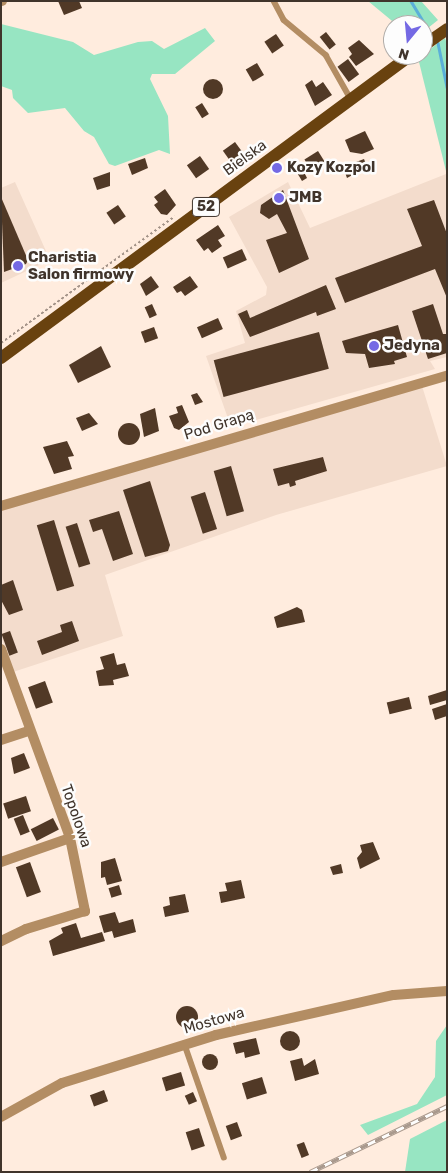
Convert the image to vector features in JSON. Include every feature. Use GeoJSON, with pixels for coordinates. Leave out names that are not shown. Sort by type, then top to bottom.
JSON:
{"type":"FeatureCollection","features":[{"type":"Feature","properties":{"kind":"main road"},"geometry":{"type":"LineString","coordinates":[[433,39],[447,29]]}},
{"type":"Feature","properties":{"kind":"main road","name":"Bielska"},"geometry":{"type":"LineString","coordinates":[[1,358],[397,65]]}},
{"type":"Feature","properties":{"kind":"street","name":"Pod Grapą"},"geometry":{"type":"LineString","coordinates":[[1,506],[447,376]]}},
{"type":"Feature","properties":{"kind":"street","name":"Topolowa"},"geometry":{"type":"LineString","coordinates":[[1,649],[28,731],[70,838],[85,911],[26,929],[1,941]]}},
{"type":"Feature","properties":{"kind":"street"},"geometry":{"type":"LineString","coordinates":[[1,740],[28,731]]}},
{"type":"Feature","properties":{"kind":"street"},"geometry":{"type":"LineString","coordinates":[[1,862],[70,838]]}},
{"type":"Feature","properties":{"kind":"street","name":"Mostowa"},"geometry":{"type":"LineString","coordinates":[[1,1117],[62,1083],[185,1045],[307,1012],[394,995],[447,991]]}},
{"type":"Feature","properties":{"kind":"lane"},"geometry":{"type":"LineString","coordinates":[[274,1],[284,20],[326,56],[351,99]]}},
{"type":"Feature","properties":{"kind":"lane"},"geometry":{"type":"LineString","coordinates":[[185,1045],[224,1157]]}},
{"type":"Feature","properties":{"kind":"path"},"geometry":{"type":"LineString","coordinates":[[1,343],[177,215]]}},
{"type":"Feature","properties":{"kind":"shaded area"},"geometry":{"type":"Polygon","coordinates":[[[446,174],[447,357],[430,361],[435,369],[231,427],[206,356],[245,343],[236,311],[266,295],[267,287],[229,217],[288,182],[310,228],[446,174]]]}},
{"type":"Feature","properties":{"kind":"shaded area"},"geometry":{"type":"Polygon","coordinates":[[[15,182],[50,260],[1,283],[1,188],[15,182]]]}},
{"type":"Feature","properties":{"kind":"shaded area"},"geometry":{"type":"Polygon","coordinates":[[[422,386],[447,466],[276,515],[105,575],[123,636],[13,672],[1,636],[1,509],[422,386]]]}},
{"type":"Feature","properties":{"kind":"green space"},"geometry":{"type":"Polygon","coordinates":[[[368,1],[421,1],[438,20],[433,24],[433,15],[385,15],[368,1]]]}},
{"type":"Feature","properties":{"kind":"green space"},"geometry":{"type":"Polygon","coordinates":[[[1,24],[73,42],[94,55],[138,42],[152,41],[164,49],[205,28],[215,41],[175,74],[152,74],[150,79],[168,116],[170,154],[159,150],[115,166],[109,164],[94,137],[84,131],[65,108],[28,113],[13,98],[12,90],[1,86],[1,24]]]}},
{"type":"Feature","properties":{"kind":"green space"},"geometry":{"type":"Polygon","coordinates":[[[445,38],[447,44],[447,175],[420,65],[433,65],[433,47],[445,38]]]}},
{"type":"Feature","properties":{"kind":"green space"},"geometry":{"type":"Polygon","coordinates":[[[447,1025],[447,1095],[368,1135],[360,1125],[417,1104],[435,1077],[436,1041],[447,1025]]]}},
{"type":"Feature","properties":{"kind":"green space"},"geometry":{"type":"Polygon","coordinates":[[[447,1120],[447,1172],[405,1172],[410,1139],[447,1120]]]}},
{"type":"Feature","properties":{"kind":"building"},"geometry":{"type":"Polygon","coordinates":[[[58,1],[79,1],[82,8],[64,15],[58,1]]]}},
{"type":"Feature","properties":{"kind":"building"},"geometry":{"type":"Polygon","coordinates":[[[326,32],[336,45],[330,50],[320,37],[326,32]]]}},
{"type":"Feature","properties":{"kind":"building"},"geometry":{"type":"Polygon","coordinates":[[[276,34],[284,46],[272,53],[264,42],[276,34]]]}},
{"type":"Feature","properties":{"kind":"building"},"geometry":{"type":"Polygon","coordinates":[[[359,40],[374,54],[356,66],[349,57],[352,54],[348,48],[359,40]]]}},
{"type":"Feature","properties":{"kind":"building"},"geometry":{"type":"Polygon","coordinates":[[[348,59],[359,74],[349,82],[337,67],[348,59]]]}},
{"type":"Feature","properties":{"kind":"building"},"geometry":{"type":"Polygon","coordinates":[[[257,63],[264,75],[253,82],[246,70],[257,63]]]}},
{"type":"Feature","properties":{"kind":"building"},"geometry":{"type":"Polygon","coordinates":[[[213,79],[220,82],[223,89],[220,96],[213,99],[206,96],[203,89],[206,82],[213,79]]]}},
{"type":"Feature","properties":{"kind":"building"},"geometry":{"type":"Polygon","coordinates":[[[312,80],[316,87],[323,82],[332,95],[315,106],[305,85],[312,80]]]}},
{"type":"Feature","properties":{"kind":"building"},"geometry":{"type":"Polygon","coordinates":[[[202,103],[209,114],[202,118],[195,107],[202,103]]]}},
{"type":"Feature","properties":{"kind":"building"},"geometry":{"type":"Polygon","coordinates":[[[365,131],[374,149],[362,154],[350,152],[345,140],[365,131]]]}},
{"type":"Feature","properties":{"kind":"building"},"geometry":{"type":"Polygon","coordinates":[[[235,142],[243,153],[231,162],[223,151],[235,142]]]}},
{"type":"Feature","properties":{"kind":"building"},"geometry":{"type":"Polygon","coordinates":[[[318,151],[326,164],[312,172],[304,159],[318,151]]]}},
{"type":"Feature","properties":{"kind":"building"},"geometry":{"type":"Polygon","coordinates":[[[200,156],[209,169],[196,178],[187,165],[200,156]]]}},
{"type":"Feature","properties":{"kind":"building"},"geometry":{"type":"Polygon","coordinates":[[[145,158],[148,168],[132,175],[128,164],[145,158]]]}},
{"type":"Feature","properties":{"kind":"building"},"geometry":{"type":"Polygon","coordinates":[[[364,159],[367,167],[347,178],[343,167],[364,159]]]}},
{"type":"Feature","properties":{"kind":"building"},"geometry":{"type":"Polygon","coordinates":[[[302,168],[307,178],[302,181],[296,171],[302,168]]]}},
{"type":"Feature","properties":{"kind":"building"},"geometry":{"type":"Polygon","coordinates":[[[110,172],[110,186],[97,190],[93,178],[110,172]]]}},
{"type":"Feature","properties":{"kind":"building"},"geometry":{"type":"Polygon","coordinates":[[[165,189],[176,205],[167,215],[161,214],[154,205],[158,202],[154,197],[165,189]]]}},
{"type":"Feature","properties":{"kind":"building"},"geometry":{"type":"Polygon","coordinates":[[[283,190],[309,259],[279,273],[266,240],[287,233],[277,214],[269,219],[260,213],[261,205],[283,190]]]}},
{"type":"Feature","properties":{"kind":"building"},"geometry":{"type":"Polygon","coordinates":[[[1,197],[28,260],[26,264],[4,272],[1,197]]]}},
{"type":"Feature","properties":{"kind":"building"},"geometry":{"type":"Polygon","coordinates":[[[434,200],[447,234],[447,298],[435,269],[345,303],[335,278],[422,246],[407,209],[434,200]]]}},
{"type":"Feature","properties":{"kind":"building"},"geometry":{"type":"Polygon","coordinates":[[[118,205],[126,217],[114,224],[106,213],[118,205]]]}},
{"type":"Feature","properties":{"kind":"building"},"geometry":{"type":"Polygon","coordinates":[[[218,225],[225,236],[218,240],[222,246],[212,253],[208,248],[204,251],[196,240],[218,225]]]}},
{"type":"Feature","properties":{"kind":"building"},"geometry":{"type":"Polygon","coordinates":[[[242,249],[247,260],[228,269],[223,258],[242,249]]]}},
{"type":"Feature","properties":{"kind":"building"},"geometry":{"type":"Polygon","coordinates":[[[151,276],[159,287],[146,296],[140,284],[151,276]]]}},
{"type":"Feature","properties":{"kind":"building"},"geometry":{"type":"Polygon","coordinates":[[[190,276],[198,287],[185,296],[181,291],[177,293],[173,287],[190,276]]]}},
{"type":"Feature","properties":{"kind":"building"},"geometry":{"type":"Polygon","coordinates":[[[326,285],[336,309],[317,316],[316,312],[250,337],[238,314],[247,310],[250,318],[326,285]]]}},
{"type":"Feature","properties":{"kind":"building"},"geometry":{"type":"Polygon","coordinates":[[[152,304],[157,315],[150,318],[145,307],[152,304]]]}},
{"type":"Feature","properties":{"kind":"building"},"geometry":{"type":"Polygon","coordinates":[[[433,304],[443,334],[447,334],[447,353],[428,359],[412,311],[433,304]]]}},
{"type":"Feature","properties":{"kind":"building"},"geometry":{"type":"Polygon","coordinates":[[[218,318],[223,329],[202,338],[197,327],[218,318]]]}},
{"type":"Feature","properties":{"kind":"building","name":"Jedyna"},"geometry":{"type":"Polygon","coordinates":[[[398,325],[407,357],[394,361],[395,364],[369,368],[365,354],[346,353],[342,341],[398,325]]]}},
{"type":"Feature","properties":{"kind":"building"},"geometry":{"type":"Polygon","coordinates":[[[154,327],[158,338],[145,343],[141,332],[154,327]]]}},
{"type":"Feature","properties":{"kind":"building"},"geometry":{"type":"Polygon","coordinates":[[[319,332],[329,369],[224,397],[214,360],[319,332]]]}},
{"type":"Feature","properties":{"kind":"building"},"geometry":{"type":"Polygon","coordinates":[[[101,346],[111,367],[78,383],[69,365],[101,346]]]}},
{"type":"Feature","properties":{"kind":"building"},"geometry":{"type":"Polygon","coordinates":[[[197,393],[203,402],[195,405],[191,395],[197,393]]]}},
{"type":"Feature","properties":{"kind":"building"},"geometry":{"type":"Polygon","coordinates":[[[182,405],[189,422],[179,430],[174,428],[169,416],[178,413],[176,407],[182,405]]]}},
{"type":"Feature","properties":{"kind":"building"},"geometry":{"type":"Polygon","coordinates":[[[155,408],[159,431],[144,437],[140,414],[155,408]]]}},
{"type":"Feature","properties":{"kind":"building"},"geometry":{"type":"Polygon","coordinates":[[[89,413],[98,424],[82,431],[76,418],[89,413]]]}},
{"type":"Feature","properties":{"kind":"building"},"geometry":{"type":"Polygon","coordinates":[[[129,423],[137,426],[140,434],[137,442],[129,445],[121,442],[118,434],[121,426],[129,423]]]}},
{"type":"Feature","properties":{"kind":"building"},"geometry":{"type":"Polygon","coordinates":[[[67,441],[74,456],[68,457],[72,469],[54,474],[43,447],[67,441]]]}},
{"type":"Feature","properties":{"kind":"building"},"geometry":{"type":"Polygon","coordinates":[[[323,457],[327,471],[295,481],[296,485],[290,487],[289,483],[278,486],[273,469],[323,457]]]}},
{"type":"Feature","properties":{"kind":"building"},"geometry":{"type":"Polygon","coordinates":[[[231,466],[244,511],[227,516],[214,471],[231,466]]]}},
{"type":"Feature","properties":{"kind":"building"},"geometry":{"type":"Polygon","coordinates":[[[150,481],[170,545],[168,551],[145,557],[123,490],[150,481]]]}},
{"type":"Feature","properties":{"kind":"building"},"geometry":{"type":"Polygon","coordinates":[[[205,492],[217,529],[203,534],[191,497],[205,492]]]}},
{"type":"Feature","properties":{"kind":"building"},"geometry":{"type":"Polygon","coordinates":[[[119,511],[133,554],[113,561],[102,529],[93,532],[89,520],[119,511]]]}},
{"type":"Feature","properties":{"kind":"building"},"geometry":{"type":"Polygon","coordinates":[[[54,520],[74,586],[57,591],[37,525],[54,520]]]}},
{"type":"Feature","properties":{"kind":"building"},"geometry":{"type":"Polygon","coordinates":[[[77,523],[90,564],[79,568],[66,527],[77,523]]]}},
{"type":"Feature","properties":{"kind":"building"},"geometry":{"type":"Polygon","coordinates":[[[13,580],[23,610],[9,615],[1,600],[1,585],[13,580]]]}},
{"type":"Feature","properties":{"kind":"building"},"geometry":{"type":"Polygon","coordinates":[[[297,607],[302,610],[305,622],[277,628],[274,617],[297,607]]]}},
{"type":"Feature","properties":{"kind":"building"},"geometry":{"type":"Polygon","coordinates":[[[72,621],[79,641],[42,655],[37,641],[62,632],[60,625],[72,621]]]}},
{"type":"Feature","properties":{"kind":"building"},"geometry":{"type":"Polygon","coordinates":[[[10,631],[18,653],[9,656],[2,634],[10,631]]]}},
{"type":"Feature","properties":{"kind":"building"},"geometry":{"type":"Polygon","coordinates":[[[114,653],[117,665],[125,663],[129,676],[113,680],[114,685],[99,686],[96,671],[104,669],[100,657],[114,653]]]}},
{"type":"Feature","properties":{"kind":"building"},"geometry":{"type":"Polygon","coordinates":[[[45,681],[53,703],[36,709],[28,687],[45,681]]]}},
{"type":"Feature","properties":{"kind":"building"},"geometry":{"type":"Polygon","coordinates":[[[447,690],[447,700],[430,705],[428,696],[447,690]]]}},
{"type":"Feature","properties":{"kind":"building"},"geometry":{"type":"Polygon","coordinates":[[[409,697],[412,709],[390,714],[387,703],[409,697]]]}},
{"type":"Feature","properties":{"kind":"building"},"geometry":{"type":"Polygon","coordinates":[[[447,704],[447,716],[435,720],[432,709],[447,704]]]}},
{"type":"Feature","properties":{"kind":"building"},"geometry":{"type":"Polygon","coordinates":[[[24,753],[30,768],[14,774],[11,758],[24,753]]]}},
{"type":"Feature","properties":{"kind":"building"},"geometry":{"type":"Polygon","coordinates":[[[26,796],[31,811],[8,819],[3,803],[26,796]]]}},
{"type":"Feature","properties":{"kind":"building"},"geometry":{"type":"Polygon","coordinates":[[[23,815],[30,832],[20,835],[14,819],[23,815]]]}},
{"type":"Feature","properties":{"kind":"building"},"geometry":{"type":"Polygon","coordinates":[[[53,818],[59,830],[37,841],[31,829],[53,818]]]}},
{"type":"Feature","properties":{"kind":"building"},"geometry":{"type":"Polygon","coordinates":[[[373,842],[380,859],[360,869],[357,858],[362,852],[360,845],[373,842]]]}},
{"type":"Feature","properties":{"kind":"building"},"geometry":{"type":"Polygon","coordinates":[[[115,858],[122,881],[107,885],[105,877],[101,878],[101,862],[115,858]]]}},
{"type":"Feature","properties":{"kind":"building"},"geometry":{"type":"Polygon","coordinates":[[[30,862],[41,892],[27,897],[16,867],[30,862]]]}},
{"type":"Feature","properties":{"kind":"building"},"geometry":{"type":"Polygon","coordinates":[[[341,864],[343,873],[333,875],[330,867],[341,864]]]}},
{"type":"Feature","properties":{"kind":"building"},"geometry":{"type":"Polygon","coordinates":[[[241,880],[245,898],[221,903],[219,892],[227,891],[225,883],[241,880]]]}},
{"type":"Feature","properties":{"kind":"building"},"geometry":{"type":"Polygon","coordinates":[[[119,885],[122,895],[111,898],[108,888],[119,885]]]}},
{"type":"Feature","properties":{"kind":"building"},"geometry":{"type":"Polygon","coordinates":[[[185,894],[189,912],[165,917],[163,907],[170,905],[169,897],[185,894]]]}},
{"type":"Feature","properties":{"kind":"building"},"geometry":{"type":"Polygon","coordinates":[[[115,912],[119,923],[133,919],[136,932],[114,938],[112,931],[104,933],[99,916],[115,912]]]}},
{"type":"Feature","properties":{"kind":"building"},"geometry":{"type":"Polygon","coordinates":[[[76,923],[81,938],[102,932],[105,941],[53,956],[49,941],[63,933],[61,928],[76,923]]]}},
{"type":"Feature","properties":{"kind":"building"},"geometry":{"type":"Polygon","coordinates":[[[187,1006],[197,1013],[198,1017],[191,1027],[187,1028],[177,1021],[176,1017],[183,1007],[187,1006]]]}},
{"type":"Feature","properties":{"kind":"building"},"geometry":{"type":"Polygon","coordinates":[[[290,1031],[297,1034],[300,1041],[297,1048],[290,1051],[283,1048],[280,1041],[283,1034],[290,1031]]]}},
{"type":"Feature","properties":{"kind":"building"},"geometry":{"type":"Polygon","coordinates":[[[256,1038],[260,1054],[245,1058],[244,1052],[236,1054],[233,1043],[256,1038]]]}},
{"type":"Feature","properties":{"kind":"building"},"geometry":{"type":"Polygon","coordinates":[[[207,1054],[213,1054],[218,1059],[216,1068],[207,1070],[202,1065],[202,1059],[207,1054]]]}},
{"type":"Feature","properties":{"kind":"building"},"geometry":{"type":"Polygon","coordinates":[[[302,1058],[304,1066],[315,1059],[319,1074],[295,1081],[290,1061],[302,1058]]]}},
{"type":"Feature","properties":{"kind":"building"},"geometry":{"type":"Polygon","coordinates":[[[181,1072],[185,1085],[166,1091],[162,1078],[181,1072]]]}},
{"type":"Feature","properties":{"kind":"building"},"geometry":{"type":"Polygon","coordinates":[[[262,1077],[267,1093],[247,1099],[242,1083],[262,1077]]]}},
{"type":"Feature","properties":{"kind":"building"},"geometry":{"type":"Polygon","coordinates":[[[104,1090],[108,1101],[94,1106],[90,1095],[104,1090]]]}},
{"type":"Feature","properties":{"kind":"building"},"geometry":{"type":"Polygon","coordinates":[[[193,1092],[197,1101],[189,1105],[185,1096],[193,1092]]]}},
{"type":"Feature","properties":{"kind":"building"},"geometry":{"type":"Polygon","coordinates":[[[237,1122],[242,1136],[231,1140],[226,1126],[237,1122]]]}},
{"type":"Feature","properties":{"kind":"building"},"geometry":{"type":"Polygon","coordinates":[[[199,1128],[205,1146],[192,1150],[186,1132],[199,1128]]]}},
{"type":"Feature","properties":{"kind":"building"},"geometry":{"type":"Polygon","coordinates":[[[304,1142],[309,1155],[302,1158],[297,1145],[304,1142]]]}},
{"type":"Feature","properties":{"kind":"waterway"},"geometry":{"type":"LineString","coordinates":[[411,1],[420,15]]}},
{"type":"Feature","properties":{"kind":"waterway"},"geometry":{"type":"LineString","coordinates":[[438,43],[447,87]]}},
{"type":"Feature","properties":{"kind":"railway"},"geometry":{"type":"LineString","coordinates":[[310,1172],[447,1106]]}},
{"type":"Feature","properties":{"kind":"place","name":"Kozy Kozpol"},"geometry":{"type":"Point","coordinates":[277,168]}},
{"type":"Feature","properties":{"kind":"place","name":"JMB"},"geometry":{"type":"Point","coordinates":[279,198]}},
{"type":"Feature","properties":{"kind":"place","name":"Charistia Salon firmowy"},"geometry":{"type":"Point","coordinates":[18,266]}},
{"type":"Feature","properties":{"kind":"place","name":"Jedyna"},"geometry":{"type":"Point","coordinates":[374,346]}}]}
